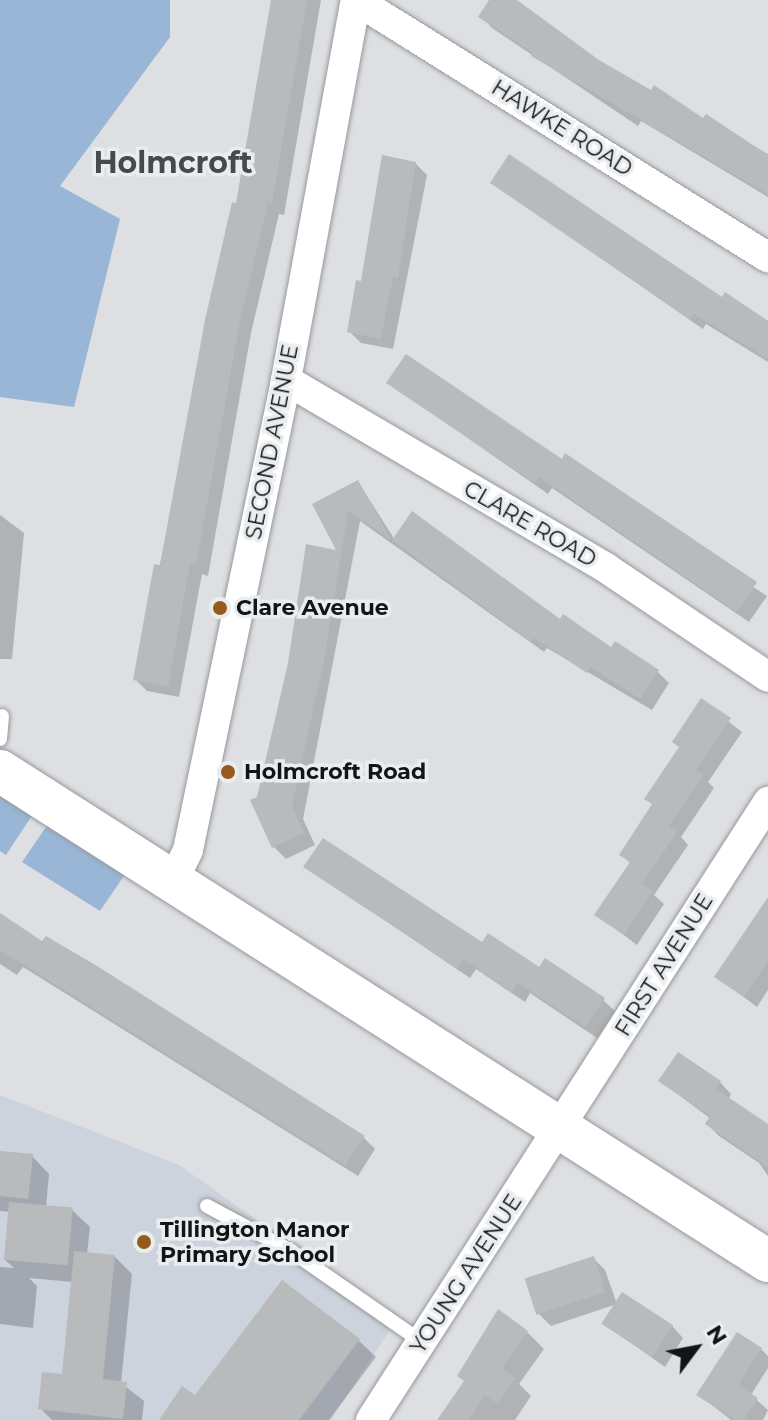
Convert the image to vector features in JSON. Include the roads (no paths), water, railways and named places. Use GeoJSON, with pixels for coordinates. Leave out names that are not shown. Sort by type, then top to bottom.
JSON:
{"type":"FeatureCollection","features":[{"type":"Feature","properties":{"kind":"street","name":"HAWKE ROAD"},"geometry":{"type":"LineString","coordinates":[[356,0],[768,257]]}},
{"type":"Feature","properties":{"kind":"street","name":"SECOND AVENUE"},"geometry":{"type":"LineString","coordinates":[[173,881],[188,850],[286,380],[356,0]]}},
{"type":"Feature","properties":{"kind":"street","name":"CLARE ROAD"},"geometry":{"type":"LineString","coordinates":[[286,380],[606,568],[768,677]]}},
{"type":"Feature","properties":{"kind":"street"},"geometry":{"type":"LineString","coordinates":[[0,771],[768,1261]]}},
{"type":"Feature","properties":{"kind":"street","name":"FIRST AVENUE"},"geometry":{"type":"LineString","coordinates":[[560,1128],[768,802]]}},
{"type":"Feature","properties":{"kind":"street","name":"YOUNG AVENUE"},"geometry":{"type":"LineString","coordinates":[[371,1420],[560,1128]]}},
{"type":"Feature","properties":{"kind":"lane"},"geometry":{"type":"LineString","coordinates":[[0,739],[2,716]]}},
{"type":"Feature","properties":{"kind":"lane"},"geometry":{"type":"LineString","coordinates":[[207,1206],[291,1251],[422,1342]]}},
{"type":"Feature","properties":{"kind":"place","name":"Clare Avenue"},"geometry":{"type":"Point","coordinates":[220,608]}},
{"type":"Feature","properties":{"kind":"place","name":"Holmcroft Road"},"geometry":{"type":"Point","coordinates":[228,772]}},
{"type":"Feature","properties":{"kind":"place","name":"Tillington Manor Primary School"},"geometry":{"type":"Point","coordinates":[144,1242]}},
{"type":"Feature","properties":{"kind":"district","name":"Holmcroft"},"geometry":{"type":"Point","coordinates":[173,163]}}]}
